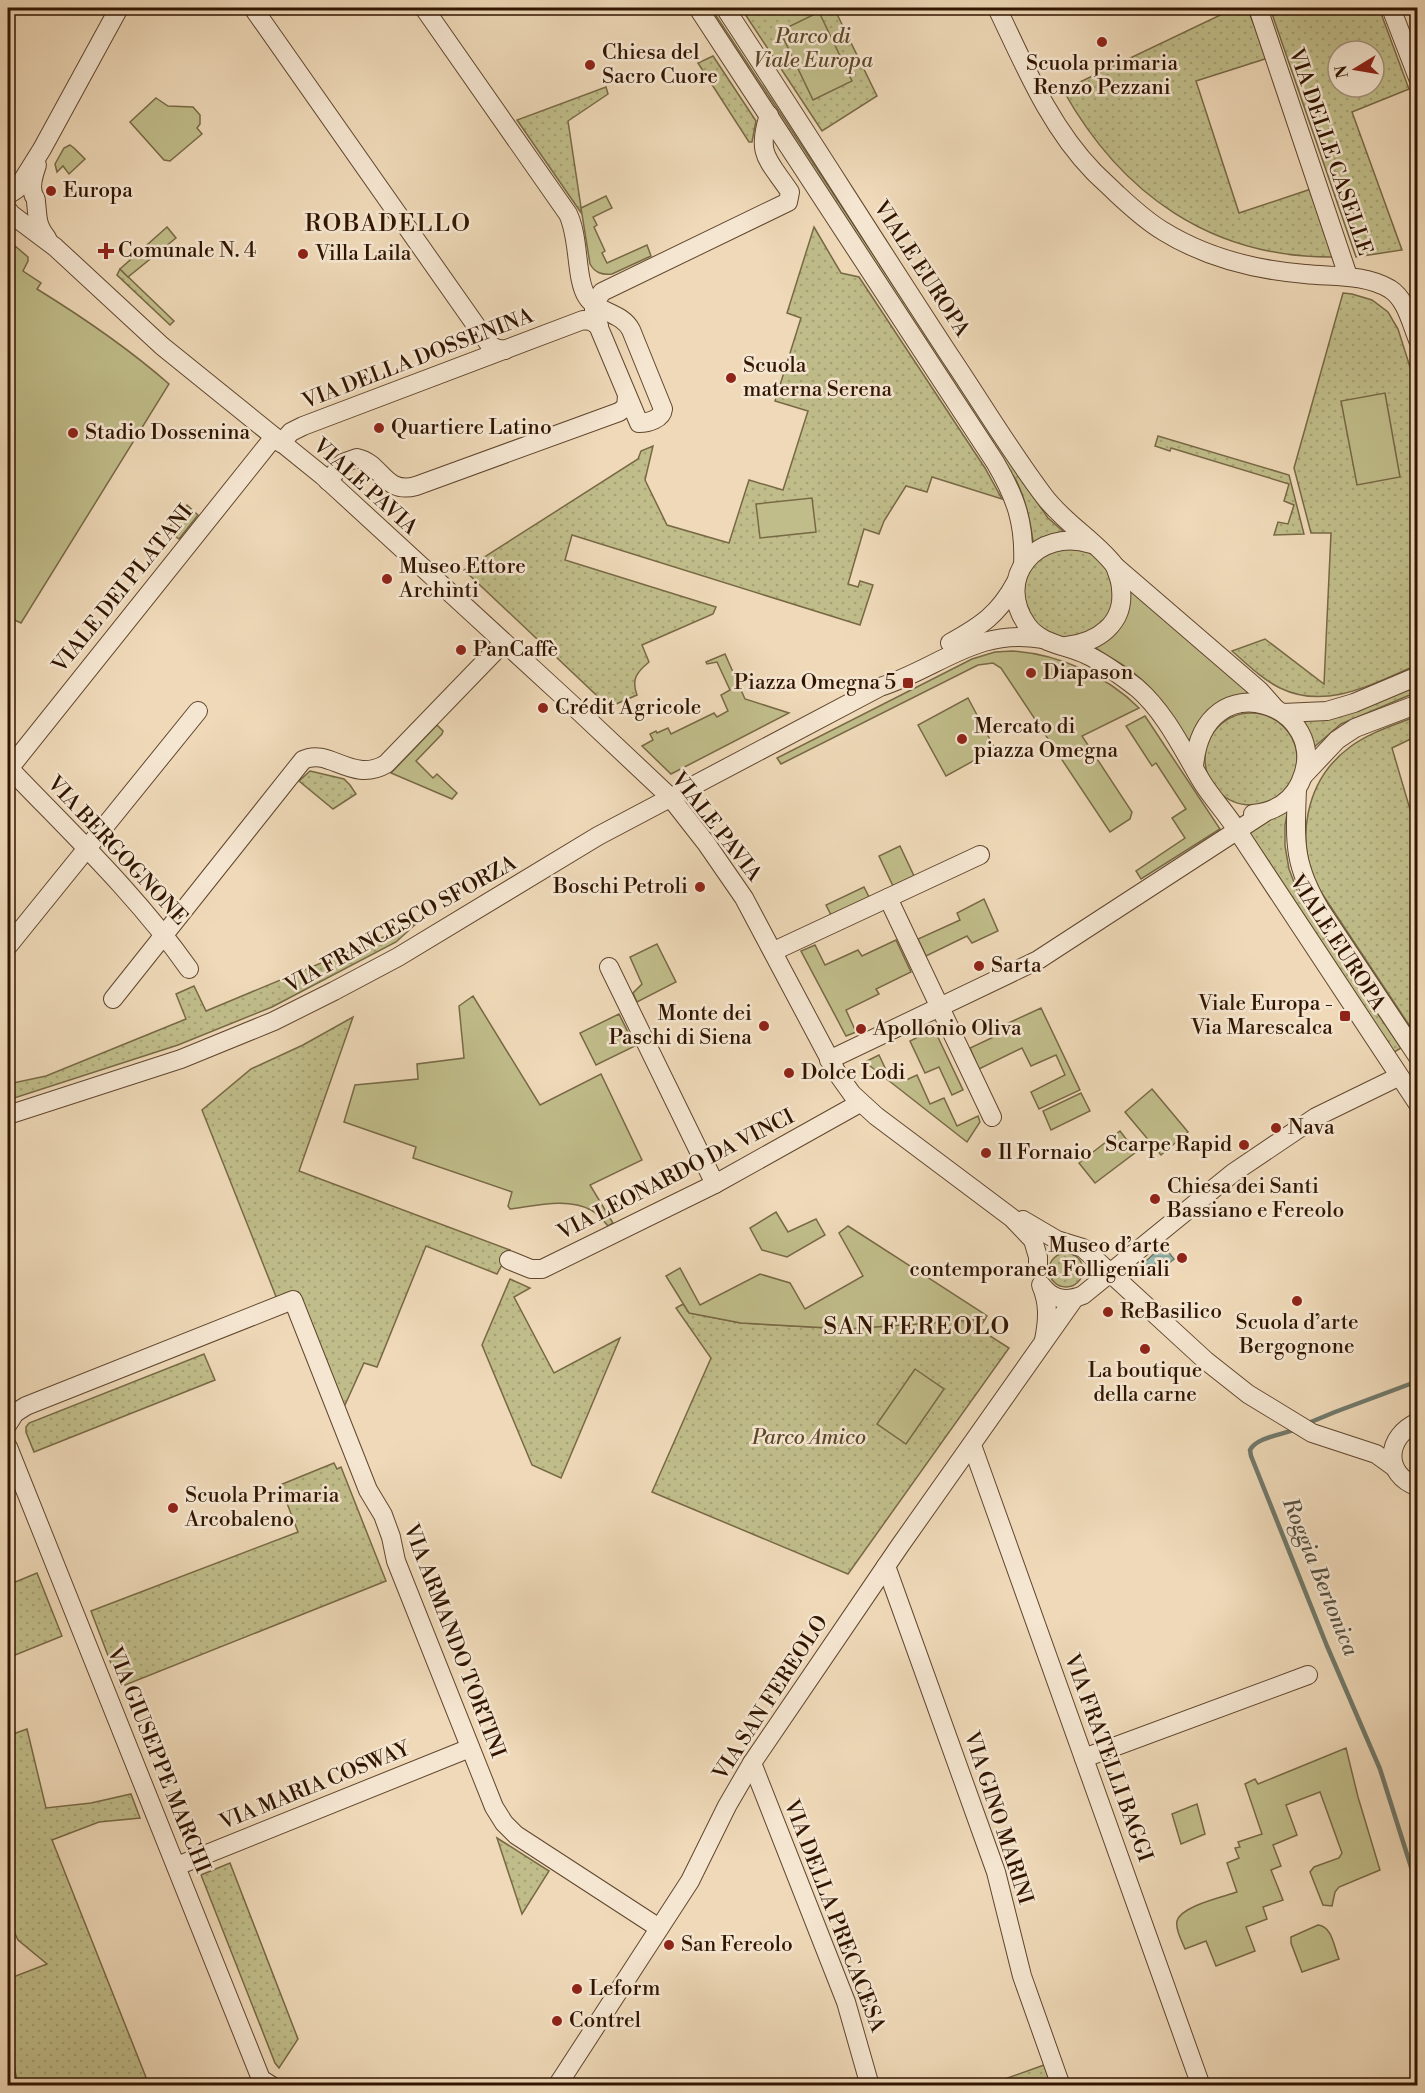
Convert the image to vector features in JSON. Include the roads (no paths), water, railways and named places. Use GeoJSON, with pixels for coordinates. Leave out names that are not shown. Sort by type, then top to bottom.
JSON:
{"type":"FeatureCollection","features":[{"type":"Feature","properties":{"kind":"street"},"geometry":{"type":"LineString","coordinates":[[15,203],[119,8]]}},
{"type":"Feature","properties":{"kind":"street"},"geometry":{"type":"LineString","coordinates":[[253,8],[489,344],[505,350]]}},
{"type":"Feature","properties":{"kind":"street"},"geometry":{"type":"LineString","coordinates":[[424,8],[568,214],[591,294],[594,316],[639,423],[659,417],[663,412],[661,404],[628,324],[591,294]]}},
{"type":"Feature","properties":{"kind":"street","name":"VIALE EUROPA"},"geometry":{"type":"LineString","coordinates":[[698,8],[995,462],[1016,500],[1024,540],[1016,597],[1020,614],[1029,628],[1042,639],[1066,646],[1107,666],[1153,704],[1209,793],[1237,830],[1398,1077],[1418,1104]]}},
{"type":"Feature","properties":{"kind":"street","name":"VIALE EUROPA"},"geometry":{"type":"LineString","coordinates":[[725,8],[886,259],[1055,510],[1105,554],[1115,566],[1258,690],[1293,722],[1301,734],[1307,761],[1301,782],[1296,849],[1307,887],[1321,912],[1418,1057]]}},
{"type":"Feature","properties":{"kind":"street"},"geometry":{"type":"LineString","coordinates":[[997,8],[1046,107],[1072,145],[1093,171],[1161,231],[1203,252],[1242,264],[1304,274],[1348,276],[1369,280],[1392,290],[1412,306],[1418,340]]}},
{"type":"Feature","properties":{"kind":"street","name":"VIA DELLE CASELLE"},"geometry":{"type":"LineString","coordinates":[[1258,8],[1348,276]]}},
{"type":"Feature","properties":{"kind":"street"},"geometry":{"type":"LineString","coordinates":[[1391,8],[1418,78]]}},
{"type":"Feature","properties":{"kind":"street"},"geometry":{"type":"LineString","coordinates":[[575,323],[585,312],[591,294],[788,202],[790,192],[764,152],[762,140],[769,115]]}},
{"type":"Feature","properties":{"kind":"street","name":"VIALE PAVIA"},"geometry":{"type":"LineString","coordinates":[[15,203],[55,247],[162,346],[328,481],[670,797],[706,843],[744,898],[844,1085],[860,1103],[1020,1225],[1033,1240],[1038,1257],[1038,1267]]}},
{"type":"Feature","properties":{"kind":"street","name":"VIA DELLA DOSSENINA"},"geometry":{"type":"LineString","coordinates":[[278,440],[303,426],[575,323],[587,320],[599,326]]}},
{"type":"Feature","properties":{"kind":"street"},"geometry":{"type":"LineString","coordinates":[[328,481],[343,463],[357,458],[366,462],[394,486],[405,488],[416,486],[620,412],[626,407],[627,396]]}},
{"type":"Feature","properties":{"kind":"street","name":"VIALE DEI PLATANI"},"geometry":{"type":"LineString","coordinates":[[8,768],[278,440]]}},
{"type":"Feature","properties":{"kind":"street"},"geometry":{"type":"LineString","coordinates":[[880,687],[899,669],[967,634],[988,620],[1005,602],[1020,572],[1034,552],[1047,544],[1062,540],[1078,540],[1093,545]]}},
{"type":"Feature","properties":{"kind":"street","name":"VIALE EUROPA"},"geometry":{"type":"LineString","coordinates":[[1066,646],[1082,645],[1097,638],[1110,627],[1118,613],[1122,589],[1115,566]]}},
{"type":"Feature","properties":{"kind":"street"},"geometry":{"type":"LineString","coordinates":[[880,687],[908,677],[977,643],[1017,636],[1042,639]]}},
{"type":"Feature","properties":{"kind":"street"},"geometry":{"type":"LineString","coordinates":[[113,999],[303,760],[312,757],[367,772],[380,768],[503,643]]}},
{"type":"Feature","properties":{"kind":"street"},"geometry":{"type":"LineString","coordinates":[[1194,766],[1200,736],[1207,723],[1218,713],[1232,706],[1261,703],[1279,710],[1327,711],[1354,704],[1418,676]]}},
{"type":"Feature","properties":{"kind":"street","name":"VIA FRANCESCO SFORZA"},"geometry":{"type":"LineString","coordinates":[[8,1115],[181,1059],[274,1021],[398,957],[598,836],[880,687]]}},
{"type":"Feature","properties":{"kind":"street"},"geometry":{"type":"LineString","coordinates":[[830,1060],[1038,960],[1237,830],[1288,800],[1337,740],[1355,728],[1418,704]]}},
{"type":"Feature","properties":{"kind":"street"},"geometry":{"type":"LineString","coordinates":[[8,946],[198,711]]}},
{"type":"Feature","properties":{"kind":"street","name":"VIA BERGOGNONE"},"geometry":{"type":"LineString","coordinates":[[8,768],[87,848],[165,934],[189,969]]}},
{"type":"Feature","properties":{"kind":"street"},"geometry":{"type":"LineString","coordinates":[[1220,805],[1234,812],[1264,813]]}},
{"type":"Feature","properties":{"kind":"street"},"geometry":{"type":"LineString","coordinates":[[774,951],[980,855]]}},
{"type":"Feature","properties":{"kind":"street"},"geometry":{"type":"LineString","coordinates":[[888,898],[992,1117]]}},
{"type":"Feature","properties":{"kind":"street"},"geometry":{"type":"LineString","coordinates":[[609,967],[715,1184]]}},
{"type":"Feature","properties":{"kind":"street","name":"VIA SAN FEREOLO"},"geometry":{"type":"LineString","coordinates":[[556,2085],[690,1881],[727,1806],[752,1763],[886,1566],[1041,1347],[1086,1291],[1233,1173],[1317,1117],[1398,1077]]}},
{"type":"Feature","properties":{"kind":"street","name":"VIA LEONARDO DA VINCI"},"geometry":{"type":"LineString","coordinates":[[509,1260],[531,1269],[542,1269],[715,1184],[860,1103]]}},
{"type":"Feature","properties":{"kind":"street","name":"VIALE PAVIA"},"geometry":{"type":"LineString","coordinates":[[998,1206],[1064,1243],[1083,1248],[1227,1378],[1293,1423],[1312,1433],[1376,1454],[1394,1467],[1404,1480],[1418,1487]]}},
{"type":"Feature","properties":{"kind":"street"},"geometry":{"type":"LineString","coordinates":[[1038,1267],[1047,1250],[1064,1243]]}},
{"type":"Feature","properties":{"kind":"street"},"geometry":{"type":"LineString","coordinates":[[1042,1286],[1056,1298],[1065,1300],[1086,1291],[1095,1272],[1090,1254]]}},
{"type":"Feature","properties":{"kind":"street","name":"VIA SAN FEREOLO"},"geometry":{"type":"LineString","coordinates":[[1038,1267],[1038,1277],[1046,1295],[1048,1311],[1041,1347]]}},
{"type":"Feature","properties":{"kind":"street","name":"VIALE PAVIA"},"geometry":{"type":"LineString","coordinates":[[1086,1291],[1099,1284],[1112,1286],[1138,1300]]}},
{"type":"Feature","properties":{"kind":"street","name":"VIA ARMANDO TORTINI"},"geometry":{"type":"LineString","coordinates":[[8,1422],[15,1413],[26,1406],[293,1300],[368,1490],[383,1515],[391,1537],[396,1562],[494,1807],[504,1823],[516,1835],[659,1928]]}},
{"type":"Feature","properties":{"kind":"street","name":"VIALE PAVIA"},"geometry":{"type":"LineString","coordinates":[[1343,1444],[1383,1443],[1418,1422]]}},
{"type":"Feature","properties":{"kind":"street"},"geometry":{"type":"LineString","coordinates":[[1394,1467],[1392,1456],[1399,1434]]}},
{"type":"Feature","properties":{"kind":"street","name":"VIA FRATELLI BAGGI"},"geometry":{"type":"LineString","coordinates":[[972,1445],[1202,2085]]}},
{"type":"Feature","properties":{"kind":"street","name":"VIA GIUSEPPE MARCHI"},"geometry":{"type":"LineString","coordinates":[[8,1447],[261,2079],[272,2085]]}},
{"type":"Feature","properties":{"kind":"street","name":"VIA GINO MARINI"},"geometry":{"type":"LineString","coordinates":[[886,1566],[996,1872],[1022,1976],[1061,2085]]}},
{"type":"Feature","properties":{"kind":"street"},"geometry":{"type":"LineString","coordinates":[[1084,1758],[1308,1674]]}},
{"type":"Feature","properties":{"kind":"street","name":"VIA MARIA COSWAY"},"geometry":{"type":"LineString","coordinates":[[177,1866],[470,1748]]}},
{"type":"Feature","properties":{"kind":"street","name":"VIA DELLA PRECACESA"},"geometry":{"type":"LineString","coordinates":[[752,1763],[846,2002],[870,2085]]}},
{"type":"Feature","properties":{"kind":"water"},"geometry":{"type":"Polygon","coordinates":[[[1163,1245],[1174,1259],[1155,1274],[1143,1264],[1163,1245]]]}},
{"type":"Feature","properties":{"kind":"waterway","name":"Roggia Bertonica"},"geometry":{"type":"LineString","coordinates":[[1306,1424],[1418,1381]]}},
{"type":"Feature","properties":{"kind":"waterway","name":"Roggia Bertonica"},"geometry":{"type":"LineString","coordinates":[[1296,1429],[1258,1442],[1250,1450],[1251,1456],[1327,1646],[1380,1769],[1418,1889]]}},
{"type":"Feature","properties":{"kind":"place","name":"Scuola primaria Renzo Pezzani"},"geometry":{"type":"Point","coordinates":[1102,42]}},
{"type":"Feature","properties":{"kind":"place","name":"Chiesa del Sacro Cuore"},"geometry":{"type":"Point","coordinates":[590,65]}},
{"type":"Feature","properties":{"kind":"place","name":"Europa"},"geometry":{"type":"Point","coordinates":[51,191]}},
{"type":"Feature","properties":{"kind":"place","name":"Comunale N. 4"},"geometry":{"type":"Point","coordinates":[106,251]}},
{"type":"Feature","properties":{"kind":"place","name":"Villa Laila"},"geometry":{"type":"Point","coordinates":[303,254]}},
{"type":"Feature","properties":{"kind":"place","name":"Scuola materna Serena"},"geometry":{"type":"Point","coordinates":[731,378]}},
{"type":"Feature","properties":{"kind":"place","name":"Quartiere Latino"},"geometry":{"type":"Point","coordinates":[379,428]}},
{"type":"Feature","properties":{"kind":"place","name":"Stadio Dossenina"},"geometry":{"type":"Point","coordinates":[73,433]}},
{"type":"Feature","properties":{"kind":"place","name":"Museo Ettore Archinti"},"geometry":{"type":"Point","coordinates":[387,579]}},
{"type":"Feature","properties":{"kind":"place","name":"PanCaffè"},"geometry":{"type":"Point","coordinates":[461,650]}},
{"type":"Feature","properties":{"kind":"place","name":"Diapason"},"geometry":{"type":"Point","coordinates":[1031,673]}},
{"type":"Feature","properties":{"kind":"place","name":"Piazza Omegna 5"},"geometry":{"type":"Point","coordinates":[908,683]}},
{"type":"Feature","properties":{"kind":"place","name":"Crédit Agricole"},"geometry":{"type":"Point","coordinates":[543,708]}},
{"type":"Feature","properties":{"kind":"place","name":"Mercato di piazza Omegna"},"geometry":{"type":"Point","coordinates":[962,739]}},
{"type":"Feature","properties":{"kind":"place","name":"Boschi Petroli"},"geometry":{"type":"Point","coordinates":[700,887]}},
{"type":"Feature","properties":{"kind":"place","name":"Sarta"},"geometry":{"type":"Point","coordinates":[979,966]}},
{"type":"Feature","properties":{"kind":"place","name":"Viale Europa - Via Marescalca"},"geometry":{"type":"Point","coordinates":[1345,1016]}},
{"type":"Feature","properties":{"kind":"place","name":"Monte dei Paschi di Siena"},"geometry":{"type":"Point","coordinates":[764,1026]}},
{"type":"Feature","properties":{"kind":"place","name":"Apollonio Oliva"},"geometry":{"type":"Point","coordinates":[861,1029]}},
{"type":"Feature","properties":{"kind":"place","name":"Dolce Lodi"},"geometry":{"type":"Point","coordinates":[789,1073]}},
{"type":"Feature","properties":{"kind":"place","name":"Nava"},"geometry":{"type":"Point","coordinates":[1276,1128]}},
{"type":"Feature","properties":{"kind":"place","name":"Scarpe Rapid"},"geometry":{"type":"Point","coordinates":[1244,1145]}},
{"type":"Feature","properties":{"kind":"place","name":"Il Fornaio"},"geometry":{"type":"Point","coordinates":[986,1153]}},
{"type":"Feature","properties":{"kind":"place","name":"Chiesa dei Santi Bassiano e Fereolo"},"geometry":{"type":"Point","coordinates":[1155,1199]}},
{"type":"Feature","properties":{"kind":"place","name":"Museo d’arte contemporanea Folligeniali"},"geometry":{"type":"Point","coordinates":[1182,1258]}},
{"type":"Feature","properties":{"kind":"place","name":"Scuola d’arte Bergognone"},"geometry":{"type":"Point","coordinates":[1297,1301]}},
{"type":"Feature","properties":{"kind":"place","name":"ReBasilico"},"geometry":{"type":"Point","coordinates":[1108,1312]}},
{"type":"Feature","properties":{"kind":"place","name":"La boutique della carne"},"geometry":{"type":"Point","coordinates":[1145,1349]}},
{"type":"Feature","properties":{"kind":"place","name":"Scuola Primaria Arcobaleno"},"geometry":{"type":"Point","coordinates":[173,1508]}},
{"type":"Feature","properties":{"kind":"place","name":"San Fereolo"},"geometry":{"type":"Point","coordinates":[669,1945]}},
{"type":"Feature","properties":{"kind":"place","name":"Leform"},"geometry":{"type":"Point","coordinates":[577,1989]}},
{"type":"Feature","properties":{"kind":"place","name":"Contrel"},"geometry":{"type":"Point","coordinates":[557,2021]}},
{"type":"Feature","properties":{"kind":"district","name":"ROBADELLO"},"geometry":{"type":"Point","coordinates":[388,224]}},
{"type":"Feature","properties":{"kind":"district","name":"SAN FEREOLO"},"geometry":{"type":"Point","coordinates":[917,1327]}},
{"type":"Feature","properties":{"kind":"park label","name":"Parco di Viale Europa"},"geometry":{"type":"Point","coordinates":[813,49]}},
{"type":"Feature","properties":{"kind":"park label","name":"Parco Amico"},"geometry":{"type":"Point","coordinates":[809,1438]}}]}
